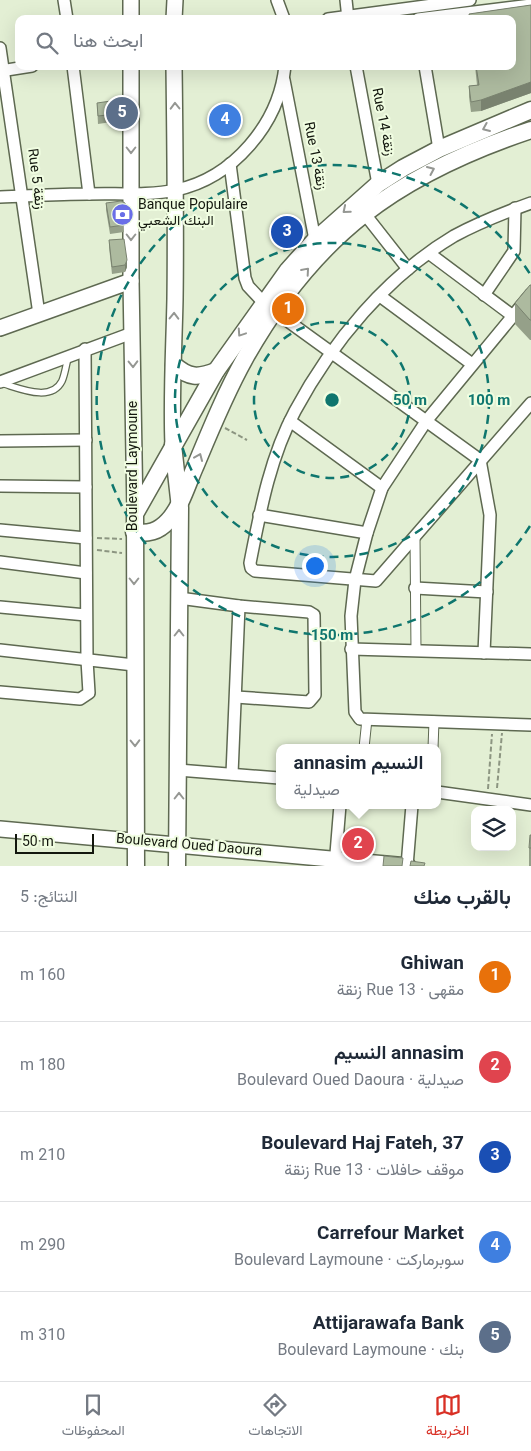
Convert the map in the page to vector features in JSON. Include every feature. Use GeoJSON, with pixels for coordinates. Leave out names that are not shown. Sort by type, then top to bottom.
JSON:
{"type":"FeatureCollection","features":[{"type":"Feature","properties":{"kind":"main road"},"geometry":{"type":"LineString","coordinates":[[134,542],[158,530],[171,517],[180,502],[214,422],[268,306],[288,270],[315,240],[378,184],[439,149],[531,110]]}},
{"type":"Feature","properties":{"kind":"main road"},"geometry":{"type":"LineString","coordinates":[[134,514],[216,371],[268,306],[339,235],[364,213],[421,175],[496,141],[531,130]]}},
{"type":"Feature","properties":{"kind":"main road"},"geometry":{"type":"LineString","coordinates":[[174,365],[192,376],[205,376],[216,371]]}},
{"type":"Feature","properties":{"kind":"main road"},"geometry":{"type":"LineString","coordinates":[[173,445],[180,502],[179,844],[177,866]]}},
{"type":"Feature","properties":{"kind":"main road","name":"Boulevard Laymoune"},"geometry":{"type":"LineString","coordinates":[[134,514],[136,866]]}},
{"type":"Feature","properties":{"kind":"street"},"geometry":{"type":"LineString","coordinates":[[64,0],[66,15]]}},
{"type":"Feature","properties":{"kind":"street"},"geometry":{"type":"LineString","coordinates":[[131,0],[131,15]]}},
{"type":"Feature","properties":{"kind":"street"},"geometry":{"type":"LineString","coordinates":[[174,15],[175,0]]}},
{"type":"Feature","properties":{"kind":"street"},"geometry":{"type":"LineString","coordinates":[[277,0],[283,15]]}},
{"type":"Feature","properties":{"kind":"street"},"geometry":{"type":"LineString","coordinates":[[346,0],[348,15]]}},
{"type":"Feature","properties":{"kind":"street"},"geometry":{"type":"LineString","coordinates":[[417,11],[470,0]]}},
{"type":"Feature","properties":{"kind":"street"},"geometry":{"type":"LineString","coordinates":[[371,15],[489,5],[531,5]]}},
{"type":"Feature","properties":{"kind":"street","name":"Rue 5 زنقة"},"geometry":{"type":"LineString","coordinates":[[0,48],[39,314]]}},
{"type":"Feature","properties":{"kind":"street"},"geometry":{"type":"LineString","coordinates":[[2,71],[15,69]]}},
{"type":"Feature","properties":{"kind":"street"},"geometry":{"type":"LineString","coordinates":[[74,70],[89,194]]}},
{"type":"Feature","properties":{"kind":"street","name":"Boulevard Laymoune"},"geometry":{"type":"LineString","coordinates":[[131,70],[130,194],[134,514]]}},
{"type":"Feature","properties":{"kind":"street"},"geometry":{"type":"LineString","coordinates":[[173,445],[171,398],[174,365],[176,190],[174,70]]}},
{"type":"Feature","properties":{"kind":"street"},"geometry":{"type":"LineString","coordinates":[[0,196],[130,194],[176,190],[204,180],[230,164],[250,146],[264,127],[276,103],[284,79],[285,70]]}},
{"type":"Feature","properties":{"kind":"street","name":"Rue 14 زنقة"},"geometry":{"type":"LineString","coordinates":[[357,70],[378,184]]}},
{"type":"Feature","properties":{"kind":"street"},"geometry":{"type":"LineString","coordinates":[[427,70],[439,149]]}},
{"type":"Feature","properties":{"kind":"street","name":"Rue 13 زنقة"},"geometry":{"type":"LineString","coordinates":[[284,79],[315,240]]}},
{"type":"Feature","properties":{"kind":"street"},"geometry":{"type":"LineString","coordinates":[[230,164],[245,278],[248,286],[268,306],[480,460],[490,515],[484,652]]}},
{"type":"Feature","properties":{"kind":"street"},"geometry":{"type":"LineString","coordinates":[[531,203],[515,208],[455,236],[408,269],[380,296],[332,352],[290,421],[277,453],[260,515],[250,563],[251,568],[255,571],[376,581],[531,402]]}},
{"type":"Feature","properties":{"kind":"street"},"geometry":{"type":"LineString","coordinates":[[484,295],[514,251],[515,208]]}},
{"type":"Feature","properties":{"kind":"street"},"geometry":{"type":"LineString","coordinates":[[364,213],[408,269]]}},
{"type":"Feature","properties":{"kind":"street"},"geometry":{"type":"LineString","coordinates":[[430,254],[512,316]]}},
{"type":"Feature","properties":{"kind":"street"},"geometry":{"type":"LineString","coordinates":[[0,328],[131,281]]}},
{"type":"Feature","properties":{"kind":"street"},"geometry":{"type":"LineString","coordinates":[[531,294],[427,420],[382,488],[367,532],[355,580],[351,616],[355,712],[360,718],[531,725]]}},
{"type":"Feature","properties":{"kind":"street"},"geometry":{"type":"LineString","coordinates":[[380,296],[472,364]]}},
{"type":"Feature","properties":{"kind":"street"},"geometry":{"type":"LineString","coordinates":[[0,383],[85,349],[132,333]]}},
{"type":"Feature","properties":{"kind":"street"},"geometry":{"type":"LineString","coordinates":[[0,692],[80,699],[89,693],[86,615],[85,349]]}},
{"type":"Feature","properties":{"kind":"street"},"geometry":{"type":"LineString","coordinates":[[290,421],[382,488]]}},
{"type":"Feature","properties":{"kind":"street"},"geometry":{"type":"LineString","coordinates":[[0,441],[86,440]]}},
{"type":"Feature","properties":{"kind":"street"},"geometry":{"type":"LineString","coordinates":[[0,486],[86,487]]}},
{"type":"Feature","properties":{"kind":"street"},"geometry":{"type":"LineString","coordinates":[[260,515],[367,532]]}},
{"type":"Feature","properties":{"kind":"street"},"geometry":{"type":"LineString","coordinates":[[0,530],[86,543]]}},
{"type":"Feature","properties":{"kind":"street"},"geometry":{"type":"LineString","coordinates":[[415,537],[416,651]]}},
{"type":"Feature","properties":{"kind":"street"},"geometry":{"type":"LineString","coordinates":[[0,562],[86,573]]}},
{"type":"Feature","properties":{"kind":"street"},"geometry":{"type":"LineString","coordinates":[[415,588],[487,592]]}},
{"type":"Feature","properties":{"kind":"street"},"geometry":{"type":"LineString","coordinates":[[179,598],[239,606],[309,612],[314,616],[315,695],[309,702],[236,697]]}},
{"type":"Feature","properties":{"kind":"street"},"geometry":{"type":"LineString","coordinates":[[232,774],[239,606]]}},
{"type":"Feature","properties":{"kind":"street"},"geometry":{"type":"LineString","coordinates":[[0,607],[86,615]]}},
{"type":"Feature","properties":{"kind":"street"},"geometry":{"type":"LineString","coordinates":[[351,649],[531,654]]}},
{"type":"Feature","properties":{"kind":"street"},"geometry":{"type":"LineString","coordinates":[[0,650],[134,665]]}},
{"type":"Feature","properties":{"kind":"street"},"geometry":{"type":"LineString","coordinates":[[364,744],[367,719]]}},
{"type":"Feature","properties":{"kind":"street"},"geometry":{"type":"LineString","coordinates":[[433,744],[434,721]]}},
{"type":"Feature","properties":{"kind":"street"},"geometry":{"type":"LineString","coordinates":[[178,770],[276,778]]}},
{"type":"Feature","properties":{"kind":"street"},"geometry":{"type":"LineString","coordinates":[[441,793],[531,805]]}},
{"type":"Feature","properties":{"kind":"street"},"geometry":{"type":"LineString","coordinates":[[336,863],[340,809]]}},
{"type":"Feature","properties":{"kind":"street"},"geometry":{"type":"LineString","coordinates":[[407,866],[412,809]]}},
{"type":"Feature","properties":{"kind":"street","name":"Boulevard Oued Daoura"},"geometry":{"type":"LineString","coordinates":[[0,829],[137,842],[179,844],[336,863],[407,866]]}},
{"type":"Feature","properties":{"kind":"lane"},"geometry":{"type":"LineString","coordinates":[[0,383],[35,392],[49,393],[57,388],[62,380],[68,356]]}},
{"type":"Feature","properties":{"kind":"path"},"geometry":{"type":"LineString","coordinates":[[214,422],[247,440]]}},
{"type":"Feature","properties":{"kind":"path"},"geometry":{"type":"LineString","coordinates":[[86,543],[134,542]]}},
{"type":"Feature","properties":{"kind":"path"},"geometry":{"type":"LineString","coordinates":[[86,543],[134,542]]}},
{"type":"Feature","properties":{"kind":"path"},"geometry":{"type":"LineString","coordinates":[[492,800],[498,723]]}},
{"type":"Feature","properties":{"kind":"path"},"geometry":{"type":"LineString","coordinates":[[492,800],[498,723]]}},
{"type":"Feature","properties":{"kind":"building"},"geometry":{"type":"Polygon","coordinates":[[[531,5],[531,82],[471,102],[469,86],[479,85],[477,70],[516,70],[516,15],[469,14],[531,5]]]}},
{"type":"Feature","properties":{"kind":"building"},"geometry":{"type":"Polygon","coordinates":[[[125,99],[125,113],[98,116],[97,103],[125,99]]]}},
{"type":"Feature","properties":{"kind":"building"},"geometry":{"type":"Polygon","coordinates":[[[121,201],[125,203],[128,216],[122,217],[124,225],[110,227],[106,203],[121,201]]]}},
{"type":"Feature","properties":{"kind":"building"},"geometry":{"type":"Polygon","coordinates":[[[124,239],[127,260],[125,265],[112,267],[109,240],[124,239]]]}},
{"type":"Feature","properties":{"kind":"building"},"geometry":{"type":"Polygon","coordinates":[[[531,285],[531,320],[515,303],[531,285]]]}},
{"type":"Feature","properties":{"kind":"building"},"geometry":{"type":"Polygon","coordinates":[[[530,835],[531,848],[529,848],[530,835]]]}},
{"type":"Feature","properties":{"kind":"building"},"geometry":{"type":"Polygon","coordinates":[[[384,856],[403,858],[402,866],[383,866],[384,856]]]}},
{"type":"Feature","properties":{"kind":"building"},"geometry":{"type":"Polygon","coordinates":[[[411,861],[425,863],[424,866],[410,866],[411,861]]]}},
{"type":"Feature","properties":{"kind":"place","name":"Attijarawafa Bank"},"geometry":{"type":"Point","coordinates":[122,113]}},
{"type":"Feature","properties":{"kind":"place","name":"Carrefour Market"},"geometry":{"type":"Point","coordinates":[225,120]}},
{"type":"Feature","properties":{"kind":"place","name":"Banque Populaire البنك الشعبي"},"geometry":{"type":"Point","coordinates":[122,214]}},
{"type":"Feature","properties":{"kind":"place","name":"Boulevard Haj Fateh, 37"},"geometry":{"type":"Point","coordinates":[287,232]}},
{"type":"Feature","properties":{"kind":"place","name":"Ghiwan"},"geometry":{"type":"Point","coordinates":[288,309]}},
{"type":"Feature","properties":{"kind":"place","name":"annasim النسيم"},"geometry":{"type":"Point","coordinates":[358,844]}}]}
